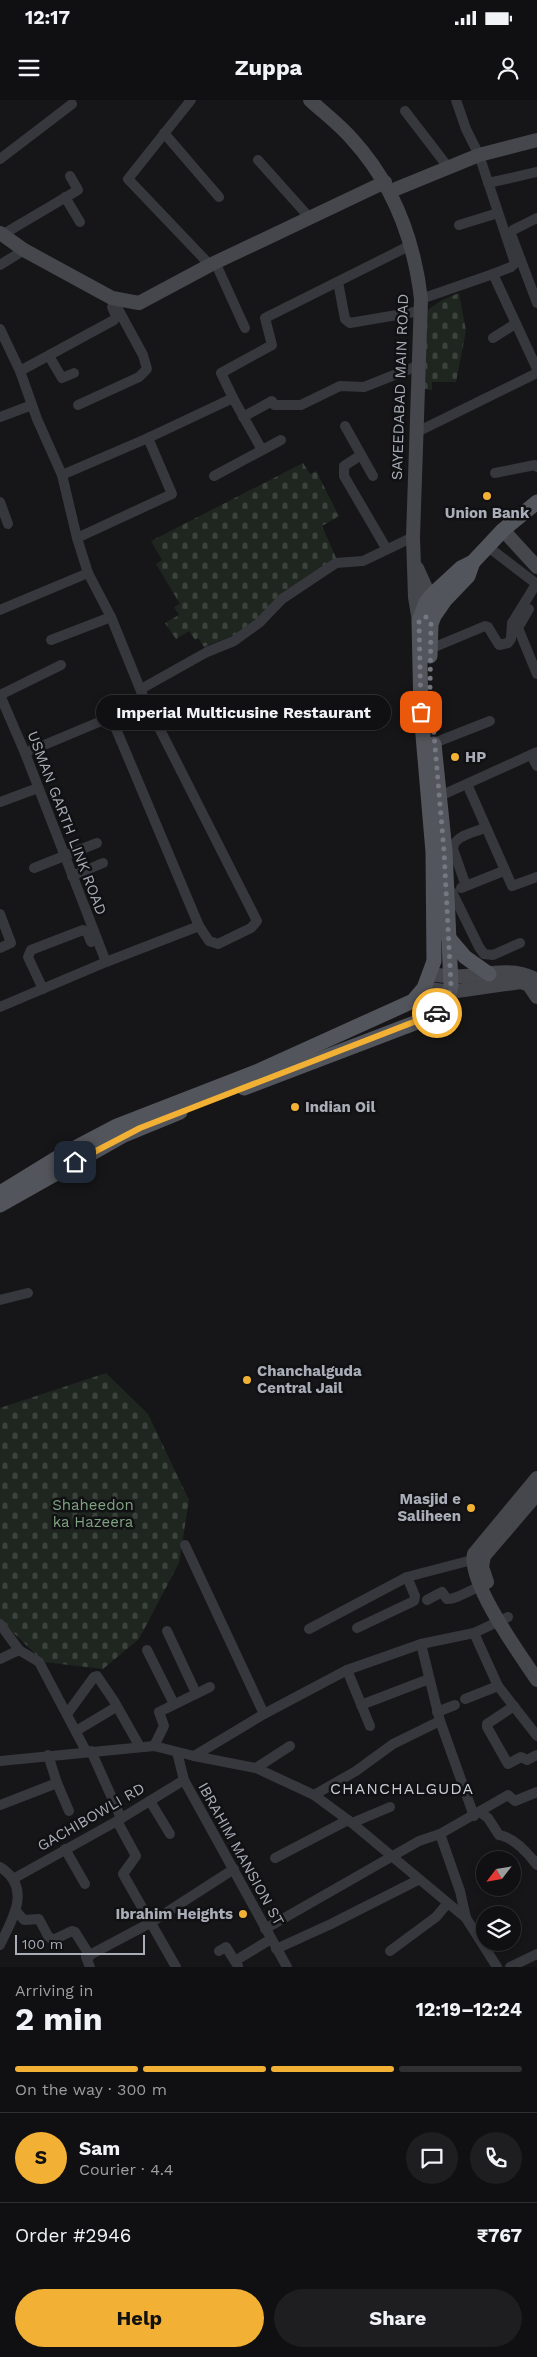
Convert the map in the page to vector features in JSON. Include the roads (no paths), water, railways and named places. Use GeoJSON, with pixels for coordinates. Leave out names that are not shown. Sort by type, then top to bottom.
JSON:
{"type":"FeatureCollection","features":[{"type":"Feature","properties":{"kind":"main road","name":"SAYEEDABAD MAIN ROAD"},"geometry":{"type":"LineString","coordinates":[[310,100],[352,139],[388,187],[412,245],[420,305],[413,537],[414,560],[426,610]]}},
{"type":"Feature","properties":{"kind":"main road"},"geometry":{"type":"LineString","coordinates":[[1,234],[24,250],[109,296],[139,303],[213,263],[309,217],[479,155],[537,140]]}},
{"type":"Feature","properties":{"kind":"main road"},"geometry":{"type":"LineString","coordinates":[[0,1193],[62,1155],[117,1126],[256,1072],[413,1001],[429,974],[433,852],[421,712],[426,610],[468,576],[472,562],[503,530],[537,502]]}},
{"type":"Feature","properties":{"kind":"main road"},"geometry":{"type":"LineString","coordinates":[[503,530],[537,567]]}},
{"type":"Feature","properties":{"kind":"main road"},"geometry":{"type":"LineString","coordinates":[[0,1205],[58,1170],[140,1128],[433,1016],[447,1004],[450,985],[449,893],[434,743],[430,688],[430,649],[426,610]]}},
{"type":"Feature","properties":{"kind":"main road"},"geometry":{"type":"LineString","coordinates":[[448,936],[465,956],[489,974]]}},
{"type":"Feature","properties":{"kind":"main road"},"geometry":{"type":"LineString","coordinates":[[450,985],[489,974],[511,972],[528,974],[535,981],[537,997]]}},
{"type":"Feature","properties":{"kind":"main road"},"geometry":{"type":"LineString","coordinates":[[429,974],[450,985],[535,981]]}},
{"type":"Feature","properties":{"kind":"main road"},"geometry":{"type":"LineString","coordinates":[[537,1478],[474,1554],[483,1585],[537,1680]]}},
{"type":"Feature","properties":{"kind":"main road"},"geometry":{"type":"LineString","coordinates":[[477,1560],[537,1494]]}},
{"type":"Feature","properties":{"kind":"main road"},"geometry":{"type":"LineString","coordinates":[[504,1620],[537,1664]]}},
{"type":"Feature","properties":{"kind":"street"},"geometry":{"type":"LineString","coordinates":[[191,100],[128,179],[213,263],[245,328]]}},
{"type":"Feature","properties":{"kind":"street"},"geometry":{"type":"LineString","coordinates":[[456,100],[466,128],[479,155],[498,213],[537,303]]}},
{"type":"Feature","properties":{"kind":"street"},"geometry":{"type":"LineString","coordinates":[[0,159],[72,104]]}},
{"type":"Feature","properties":{"kind":"street"},"geometry":{"type":"LineString","coordinates":[[405,111],[448,167]]}},
{"type":"Feature","properties":{"kind":"street"},"geometry":{"type":"LineString","coordinates":[[164,133],[219,197]]}},
{"type":"Feature","properties":{"kind":"street"},"geometry":{"type":"LineString","coordinates":[[258,160],[309,217]]}},
{"type":"Feature","properties":{"kind":"street"},"geometry":{"type":"LineString","coordinates":[[488,183],[537,172]]}},
{"type":"Feature","properties":{"kind":"street"},"geometry":{"type":"LineString","coordinates":[[1,234],[78,190],[70,176]]}},
{"type":"Feature","properties":{"kind":"street"},"geometry":{"type":"LineString","coordinates":[[65,197],[80,222]]}},
{"type":"Feature","properties":{"kind":"street"},"geometry":{"type":"LineString","coordinates":[[459,225],[498,213]]}},
{"type":"Feature","properties":{"kind":"street"},"geometry":{"type":"LineString","coordinates":[[518,262],[511,232],[537,218]]}},
{"type":"Feature","properties":{"kind":"street"},"geometry":{"type":"LineString","coordinates":[[262,450],[221,373],[272,345],[265,318],[412,245]]}},
{"type":"Feature","properties":{"kind":"street"},"geometry":{"type":"LineString","coordinates":[[0,266],[24,250]]}},
{"type":"Feature","properties":{"kind":"street"},"geometry":{"type":"LineString","coordinates":[[338,282],[345,319],[350,323],[420,305],[511,267],[518,262]]}},
{"type":"Feature","properties":{"kind":"street"},"geometry":{"type":"LineString","coordinates":[[493,274],[537,369]]}},
{"type":"Feature","properties":{"kind":"street"},"geometry":{"type":"LineString","coordinates":[[20,371],[116,318],[109,296]]}},
{"type":"Feature","properties":{"kind":"street"},"geometry":{"type":"LineString","coordinates":[[78,405],[139,377],[147,369],[143,355],[109,296]]}},
{"type":"Feature","properties":{"kind":"street"},"geometry":{"type":"LineString","coordinates":[[493,338],[515,324]]}},
{"type":"Feature","properties":{"kind":"street"},"geometry":{"type":"LineString","coordinates":[[0,329],[5,348],[20,371],[32,405],[62,475],[77,538],[88,573],[111,617],[142,692],[256,921],[251,928],[218,944],[209,940],[199,926],[111,718]]}},
{"type":"Feature","properties":{"kind":"street"},"geometry":{"type":"LineString","coordinates":[[49,356],[62,378],[74,373]]}},
{"type":"Feature","properties":{"kind":"street"},"geometry":{"type":"LineString","coordinates":[[243,417],[272,401],[274,405],[301,405],[340,386],[364,387],[417,366]]}},
{"type":"Feature","properties":{"kind":"street"},"geometry":{"type":"LineString","coordinates":[[415,433],[537,373]]}},
{"type":"Feature","properties":{"kind":"street"},"geometry":{"type":"LineString","coordinates":[[62,475],[148,438],[233,398]]}},
{"type":"Feature","properties":{"kind":"street"},"geometry":{"type":"LineString","coordinates":[[0,417],[32,405]]}},
{"type":"Feature","properties":{"kind":"street"},"geometry":{"type":"LineString","coordinates":[[345,426],[373,476]]}},
{"type":"Feature","properties":{"kind":"street"},"geometry":{"type":"LineString","coordinates":[[77,538],[172,494],[148,438]]}},
{"type":"Feature","properties":{"kind":"street"},"geometry":{"type":"LineString","coordinates":[[214,476],[281,440]]}},
{"type":"Feature","properties":{"kind":"street"},"geometry":{"type":"LineString","coordinates":[[361,455],[344,466],[344,476],[386,548]]}},
{"type":"Feature","properties":{"kind":"street"},"geometry":{"type":"LineString","coordinates":[[495,473],[535,464],[537,467]]}},
{"type":"Feature","properties":{"kind":"street"},"geometry":{"type":"LineString","coordinates":[[0,502],[8,524]]}},
{"type":"Feature","properties":{"kind":"street"},"geometry":{"type":"LineString","coordinates":[[25,754],[111,718],[119,709],[142,692],[207,652],[234,641],[259,623],[282,599],[336,563],[363,561],[386,548],[413,537]]}},
{"type":"Feature","properties":{"kind":"street"},"geometry":{"type":"LineString","coordinates":[[430,649],[485,626],[488,627],[499,645],[508,643],[511,639],[512,623],[535,586],[527,577],[487,546]]}},
{"type":"Feature","properties":{"kind":"street"},"geometry":{"type":"LineString","coordinates":[[0,610],[88,573]]}},
{"type":"Feature","properties":{"kind":"street"},"geometry":{"type":"LineString","coordinates":[[537,593],[518,628],[537,674]]}},
{"type":"Feature","properties":{"kind":"street"},"geometry":{"type":"LineString","coordinates":[[51,640],[111,617]]}},
{"type":"Feature","properties":{"kind":"street"},"geometry":{"type":"LineString","coordinates":[[0,695],[61,665]]}},
{"type":"Feature","properties":{"kind":"street","name":"USMAN GARTH LINK ROAD"},"geometry":{"type":"LineString","coordinates":[[0,695],[106,962]]}},
{"type":"Feature","properties":{"kind":"street"},"geometry":{"type":"LineString","coordinates":[[434,743],[490,721]]}},
{"type":"Feature","properties":{"kind":"street"},"geometry":{"type":"LineString","coordinates":[[440,796],[534,753],[537,766]]}},
{"type":"Feature","properties":{"kind":"street"},"geometry":{"type":"LineString","coordinates":[[467,784],[512,886],[537,878]]}},
{"type":"Feature","properties":{"kind":"street"},"geometry":{"type":"LineString","coordinates":[[0,802],[38,788]]}},
{"type":"Feature","properties":{"kind":"street"},"geometry":{"type":"LineString","coordinates":[[466,886],[453,849],[454,844],[456,840],[482,828]]}},
{"type":"Feature","properties":{"kind":"street"},"geometry":{"type":"LineString","coordinates":[[34,868],[96,843]]}},
{"type":"Feature","properties":{"kind":"street"},"geometry":{"type":"LineString","coordinates":[[72,876],[103,863]]}},
{"type":"Feature","properties":{"kind":"street"},"geometry":{"type":"LineString","coordinates":[[501,872],[449,893],[478,947],[484,954],[493,955],[520,943]]}},
{"type":"Feature","properties":{"kind":"street"},"geometry":{"type":"LineString","coordinates":[[0,914],[11,943],[0,948]]}},
{"type":"Feature","properties":{"kind":"street"},"geometry":{"type":"LineString","coordinates":[[42,987],[199,926]]}},
{"type":"Feature","properties":{"kind":"street"},"geometry":{"type":"LineString","coordinates":[[0,1007],[99,961],[87,932],[83,930],[29,952],[28,957],[42,987]]}},
{"type":"Feature","properties":{"kind":"street"},"geometry":{"type":"LineString","coordinates":[[0,1300],[28,1293]]}},
{"type":"Feature","properties":{"kind":"street"},"geometry":{"type":"LineString","coordinates":[[185,1545],[264,1714]]}},
{"type":"Feature","properties":{"kind":"street"},"geometry":{"type":"LineString","coordinates":[[309,1629],[407,1577],[477,1560]]}},
{"type":"Feature","properties":{"kind":"street"},"geometry":{"type":"LineString","coordinates":[[357,1628],[414,1600],[415,1596],[407,1577]]}},
{"type":"Feature","properties":{"kind":"street"},"geometry":{"type":"LineString","coordinates":[[427,1600],[442,1592],[447,1599],[451,1600],[483,1585]]}},
{"type":"Feature","properties":{"kind":"street"},"geometry":{"type":"LineString","coordinates":[[194,1756],[264,1714],[347,1670],[421,1644],[474,1633],[504,1620]]}},
{"type":"Feature","properties":{"kind":"street"},"geometry":{"type":"LineString","coordinates":[[0,1624],[19,1650],[39,1662],[76,1731],[89,1751],[136,1856],[123,1874],[176,1967]]}},
{"type":"Feature","properties":{"kind":"street"},"geometry":{"type":"LineString","coordinates":[[167,1631],[196,1693]]}},
{"type":"Feature","properties":{"kind":"street"},"geometry":{"type":"LineString","coordinates":[[474,1633],[498,1686],[537,1736]]}},
{"type":"Feature","properties":{"kind":"street"},"geometry":{"type":"LineString","coordinates":[[421,1644],[438,1717],[477,1814],[488,1818],[499,1835],[508,1837],[530,1856],[537,1865]]}},
{"type":"Feature","properties":{"kind":"street"},"geometry":{"type":"LineString","coordinates":[[0,1660],[19,1650]]}},
{"type":"Feature","properties":{"kind":"street"},"geometry":{"type":"LineString","coordinates":[[148,1650],[174,1704]]}},
{"type":"Feature","properties":{"kind":"street"},"geometry":{"type":"LineString","coordinates":[[347,1670],[370,1726]]}},
{"type":"Feature","properties":{"kind":"street"},"geometry":{"type":"LineString","coordinates":[[67,1714],[94,1677],[97,1676],[114,1701],[140,1747]]}},
{"type":"Feature","properties":{"kind":"street"},"geometry":{"type":"LineString","coordinates":[[361,1705],[429,1679]]}},
{"type":"Feature","properties":{"kind":"street"},"geometry":{"type":"LineString","coordinates":[[465,1698],[498,1686]]}},
{"type":"Feature","properties":{"kind":"street"},"geometry":{"type":"LineString","coordinates":[[154,1746],[164,1726],[158,1712],[210,1687]]}},
{"type":"Feature","properties":{"kind":"street"},"geometry":{"type":"LineString","coordinates":[[314,1795],[356,1771],[393,1744],[455,1705]]}},
{"type":"Feature","properties":{"kind":"street"},"geometry":{"type":"LineString","coordinates":[[514,1706],[486,1724],[487,1727],[508,1764],[522,1757],[527,1760],[537,1755]]}},
{"type":"Feature","properties":{"kind":"street"},"geometry":{"type":"LineString","coordinates":[[76,1731],[116,1707]]}},
{"type":"Feature","properties":{"kind":"street"},"geometry":{"type":"LineString","coordinates":[[1,1759],[154,1746],[256,1768],[314,1795],[350,1822],[391,1858],[466,1918],[498,1967]]}},
{"type":"Feature","properties":{"kind":"street"},"geometry":{"type":"LineString","coordinates":[[256,1768],[290,1746]]}},
{"type":"Feature","properties":{"kind":"street","name":"IBRAHIM MANSION ST"},"geometry":{"type":"LineString","coordinates":[[177,1752],[184,1780],[287,1967]]}},
{"type":"Feature","properties":{"kind":"street"},"geometry":{"type":"LineString","coordinates":[[48,1756],[56,1782],[69,1811]]}},
{"type":"Feature","properties":{"kind":"street","name":"GACHIBOWLI RD"},"geometry":{"type":"LineString","coordinates":[[13,1879],[184,1780]]}},
{"type":"Feature","properties":{"kind":"street"},"geometry":{"type":"LineString","coordinates":[[0,1805],[56,1782]]}},
{"type":"Feature","properties":{"kind":"street"},"geometry":{"type":"LineString","coordinates":[[265,1928],[419,1842],[440,1834],[477,1814],[508,1795],[515,1801],[537,1792]]}},
{"type":"Feature","properties":{"kind":"street"},"geometry":{"type":"LineString","coordinates":[[150,1800],[170,1834]]}},
{"type":"Feature","properties":{"kind":"street"},"geometry":{"type":"LineString","coordinates":[[275,1858],[350,1822],[390,1807]]}},
{"type":"Feature","properties":{"kind":"street"},"geometry":{"type":"LineString","coordinates":[[440,1834],[460,1890],[466,1918]]}},
{"type":"Feature","properties":{"kind":"street"},"geometry":{"type":"LineString","coordinates":[[65,1849],[85,1884]]}},
{"type":"Feature","properties":{"kind":"street"},"geometry":{"type":"LineString","coordinates":[[0,1867],[13,1879],[17,1894],[16,1911],[0,1945]]}},
{"type":"Feature","properties":{"kind":"street"},"geometry":{"type":"LineString","coordinates":[[90,1967],[86,1958],[150,1923],[234,1869]]}},
{"type":"Feature","properties":{"kind":"street"},"geometry":{"type":"LineString","coordinates":[[219,1951],[226,1947],[237,1964],[273,1944],[331,1924],[418,1880]]}},
{"type":"Feature","properties":{"kind":"street"},"geometry":{"type":"LineString","coordinates":[[390,1951],[436,1917],[448,1904]]}},
{"type":"Feature","properties":{"kind":"street"},"geometry":{"type":"LineString","coordinates":[[16,1911],[24,1920],[39,1919],[51,1939],[72,1931],[75,1932],[90,1956]]}},
{"type":"Feature","properties":{"kind":"street"},"geometry":{"type":"LineString","coordinates":[[510,1967],[537,1954]]}},
{"type":"Feature","properties":{"kind":"place","name":"Union Bank"},"geometry":{"type":"Point","coordinates":[487,496]}},
{"type":"Feature","properties":{"kind":"place","name":"Imperial Multicusine Restaurant"},"geometry":{"type":"Point","coordinates":[421,712]}},
{"type":"Feature","properties":{"kind":"place","name":"HP"},"geometry":{"type":"Point","coordinates":[455,757]}},
{"type":"Feature","properties":{"kind":"place","name":"Indian Oil"},"geometry":{"type":"Point","coordinates":[295,1107]}},
{"type":"Feature","properties":{"kind":"place","name":"Chanchalguda Central Jail"},"geometry":{"type":"Point","coordinates":[247,1380]}},
{"type":"Feature","properties":{"kind":"place","name":"Masjid e Saliheen"},"geometry":{"type":"Point","coordinates":[471,1508]}},
{"type":"Feature","properties":{"kind":"place","name":"Ibrahim Heights"},"geometry":{"type":"Point","coordinates":[243,1914]}},
{"type":"Feature","properties":{"kind":"district","name":"CHANCHALGUDA"},"geometry":{"type":"Point","coordinates":[402,1788]}},
{"type":"Feature","properties":{"kind":"park label","name":"Shaheedon ka Hazeera"},"geometry":{"type":"Point","coordinates":[93,1514]}}]}
